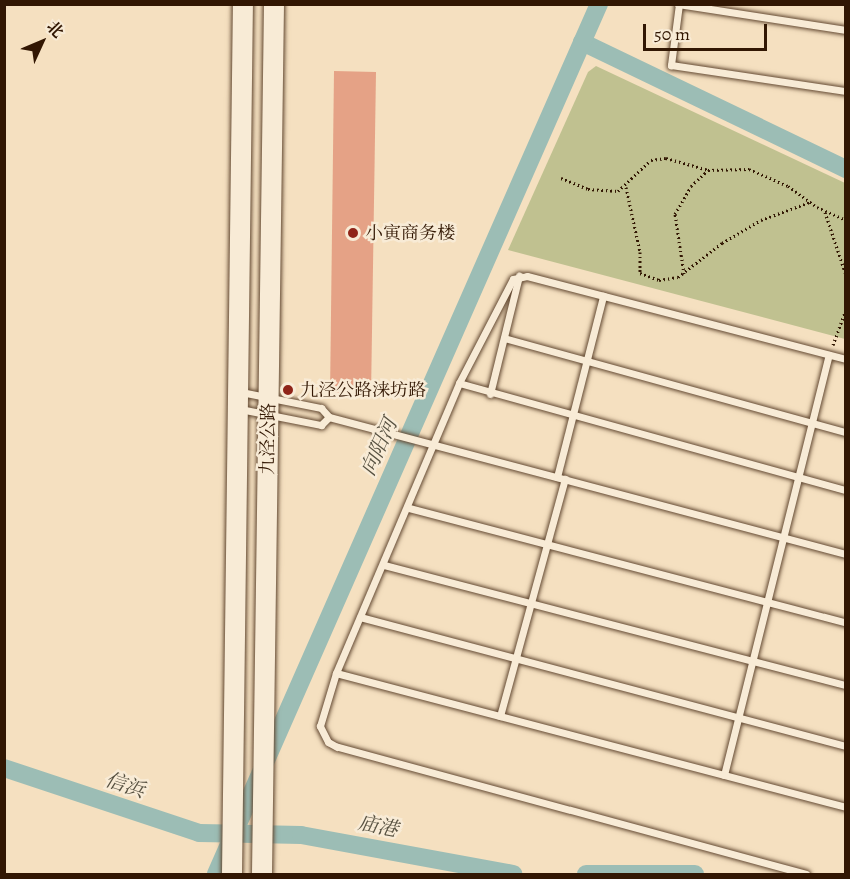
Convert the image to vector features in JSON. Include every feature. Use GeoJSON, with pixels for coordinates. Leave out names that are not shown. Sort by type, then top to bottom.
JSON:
{"type":"FeatureCollection","features":[{"type":"Feature","properties":{"kind":"main road","name":"九泾公路"},"geometry":{"type":"LineString","coordinates":[[232,874],[243,4]]}},
{"type":"Feature","properties":{"kind":"main road","name":"九泾公路"},"geometry":{"type":"LineString","coordinates":[[262,874],[274,4]]}},
{"type":"Feature","properties":{"kind":"lane"},"geometry":{"type":"LineString","coordinates":[[846,30],[679,5],[671,65],[846,91]]}},
{"type":"Feature","properties":{"kind":"lane"},"geometry":{"type":"LineString","coordinates":[[519,276],[846,359]]}},
{"type":"Feature","properties":{"kind":"lane"},"geometry":{"type":"LineString","coordinates":[[490,394],[519,276]]}},
{"type":"Feature","properties":{"kind":"lane"},"geometry":{"type":"LineString","coordinates":[[519,276],[509,285],[459,383],[436,445],[336,673],[320,726],[328,742],[337,747],[806,874]]}},
{"type":"Feature","properties":{"kind":"lane"},"geometry":{"type":"LineString","coordinates":[[500,716],[547,544],[572,416],[603,296]]}},
{"type":"Feature","properties":{"kind":"lane"},"geometry":{"type":"LineString","coordinates":[[504,338],[846,432]]}},
{"type":"Feature","properties":{"kind":"lane"},"geometry":{"type":"LineString","coordinates":[[724,775],[829,355]]}},
{"type":"Feature","properties":{"kind":"lane"},"geometry":{"type":"LineString","coordinates":[[459,383],[490,394],[846,490]]}},
{"type":"Feature","properties":{"kind":"lane"},"geometry":{"type":"LineString","coordinates":[[238,400],[268,406],[321,425],[329,417]]}},
{"type":"Feature","properties":{"kind":"lane"},"geometry":{"type":"LineString","coordinates":[[238,400],[268,406],[321,408],[329,417],[846,554]]}},
{"type":"Feature","properties":{"kind":"lane"},"geometry":{"type":"LineString","coordinates":[[408,507],[846,624]]}},
{"type":"Feature","properties":{"kind":"lane"},"geometry":{"type":"LineString","coordinates":[[384,565],[846,685]]}},
{"type":"Feature","properties":{"kind":"lane"},"geometry":{"type":"LineString","coordinates":[[360,617],[846,746]]}},
{"type":"Feature","properties":{"kind":"lane"},"geometry":{"type":"LineString","coordinates":[[336,673],[846,807]]}},
{"type":"Feature","properties":{"kind":"path"},"geometry":{"type":"LineString","coordinates":[[561,178],[604,191],[618,191],[626,186],[651,160],[675,160],[708,170],[731,168],[765,174],[825,212],[846,220]]}},
{"type":"Feature","properties":{"kind":"path"},"geometry":{"type":"LineString","coordinates":[[684,274],[675,213],[692,186],[708,170]]}},
{"type":"Feature","properties":{"kind":"path"},"geometry":{"type":"LineString","coordinates":[[626,186],[640,252],[640,273],[668,280],[684,274],[741,231],[810,202]]}},
{"type":"Feature","properties":{"kind":"path"},"geometry":{"type":"LineString","coordinates":[[825,212],[846,275]]}},
{"type":"Feature","properties":{"kind":"path"},"geometry":{"type":"LineString","coordinates":[[829,355],[846,310]]}},
{"type":"Feature","properties":{"kind":"green space"},"geometry":{"type":"Polygon","coordinates":[[[596,66],[845,183],[845,339],[508,250],[588,72],[596,66]]]}},
{"type":"Feature","properties":{"kind":"building","name":"小寅商务楼"},"geometry":{"type":"Polygon","coordinates":[[[334,71],[376,72],[371,396],[330,395],[334,71]]]}},
{"type":"Feature","properties":{"kind":"waterway","name":"向阳河"},"geometry":{"type":"LineString","coordinates":[[216,874],[599,4]]}},
{"type":"Feature","properties":{"kind":"waterway"},"geometry":{"type":"LineString","coordinates":[[582,42],[846,169]]}},
{"type":"Feature","properties":{"kind":"waterway","name":"庙港"},"geometry":{"type":"LineString","coordinates":[[4,768],[199,833],[301,835],[513,874]]}},
{"type":"Feature","properties":{"kind":"waterway","name":"庙港"},"geometry":{"type":"LineString","coordinates":[[586,874],[695,874]]}},
{"type":"Feature","properties":{"kind":"place","name":"小寅商务楼"},"geometry":{"type":"Point","coordinates":[353,233]}},
{"type":"Feature","properties":{"kind":"place","name":"九泾公路涞坊路"},"geometry":{"type":"Point","coordinates":[288,390]}},
{"type":"Feature","properties":{"kind":"water label","name":"信浜"},"geometry":{"type":"Point","coordinates":[125,785]}}]}
